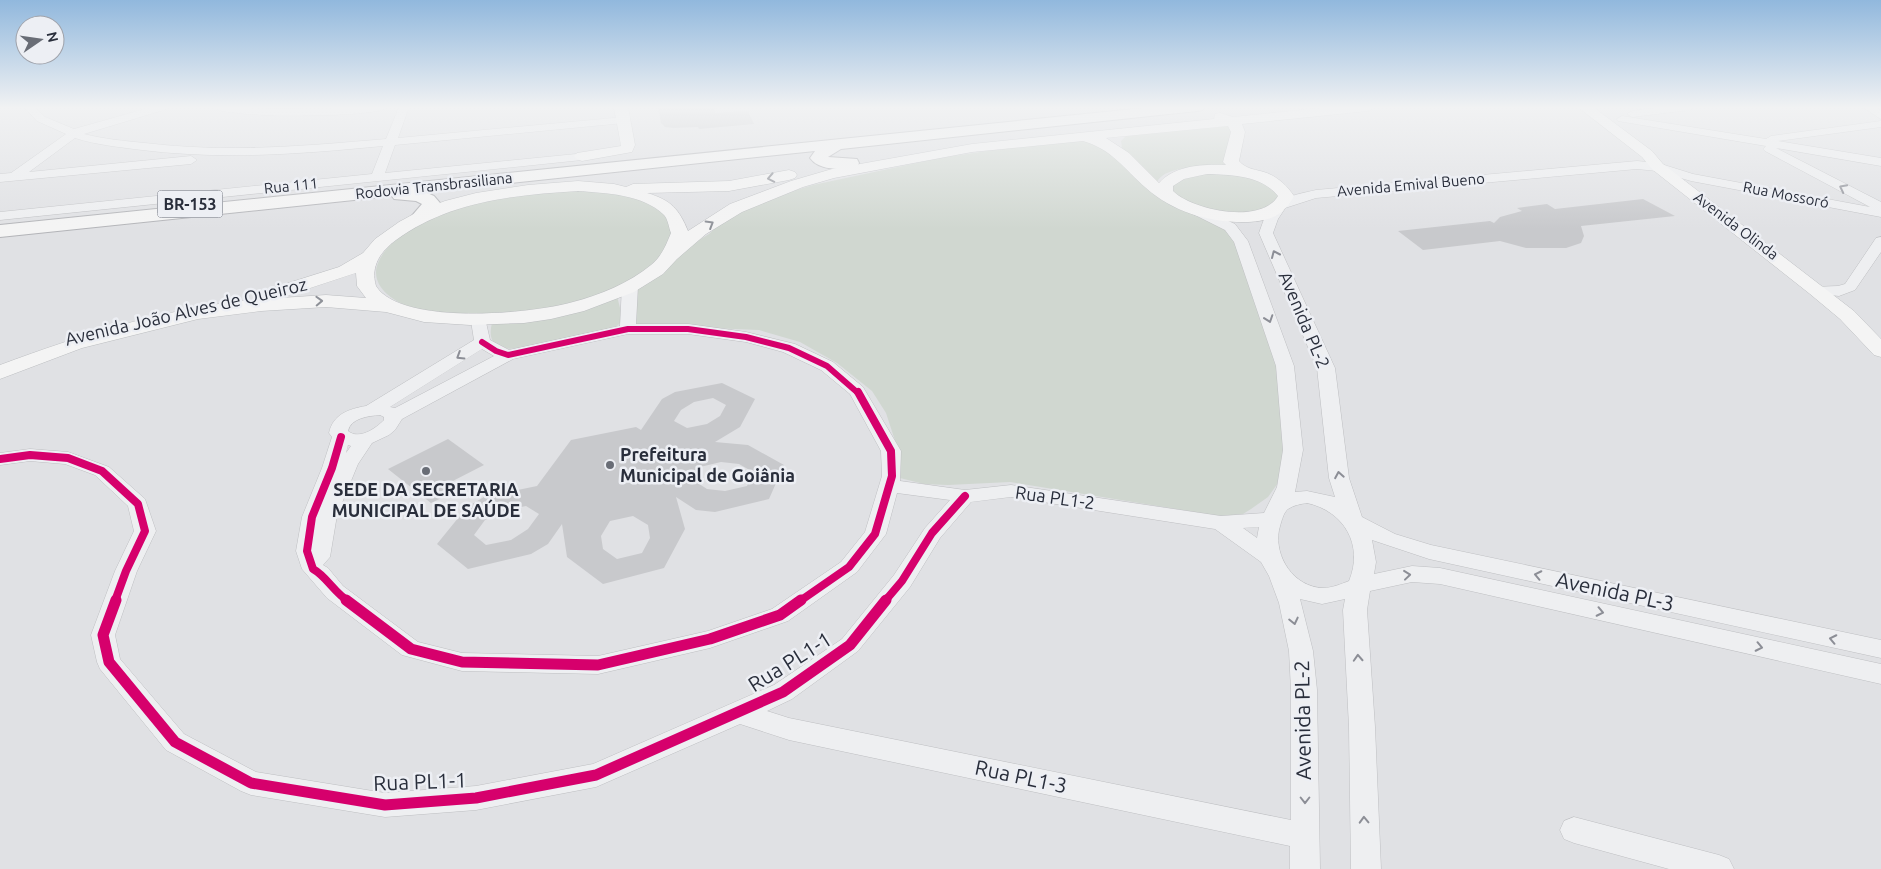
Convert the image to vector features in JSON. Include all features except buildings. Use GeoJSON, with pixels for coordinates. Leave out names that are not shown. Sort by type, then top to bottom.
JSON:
{"type":"FeatureCollection","features":[{"type":"Feature","properties":{"kind":"highway","name":"Rodovia Transbrasiliana"},"geometry":{"type":"LineString","coordinates":[[0,224],[379,180],[728,148]]}},
{"type":"Feature","properties":{"kind":"highway","name":"Rodovia Transbrasiliana"},"geometry":{"type":"LineString","coordinates":[[0,230],[809,148]]}},
{"type":"Feature","properties":{"kind":"highway"},"geometry":{"type":"LineString","coordinates":[[837,148],[829,149],[820,154],[818,158],[828,163],[851,163]]}},
{"type":"Feature","properties":{"kind":"highway"},"geometry":{"type":"LineString","coordinates":[[582,156],[607,159]]}},
{"type":"Feature","properties":{"kind":"highway"},"geometry":{"type":"LineString","coordinates":[[379,180],[464,169]]}},
{"type":"Feature","properties":{"kind":"highway"},"geometry":{"type":"LineString","coordinates":[[95,221],[197,215],[410,195],[421,196],[430,203],[429,209],[419,218]]}},
{"type":"Feature","properties":{"kind":"main road"},"geometry":{"type":"LineString","coordinates":[[582,156],[627,148]]}},
{"type":"Feature","properties":{"kind":"main road"},"geometry":{"type":"LineString","coordinates":[[614,189],[729,186],[929,148]]}},
{"type":"Feature","properties":{"kind":"main road"},"geometry":{"type":"LineString","coordinates":[[369,257],[364,275],[370,292],[388,306],[417,316],[478,321],[540,315],[582,305],[630,286],[651,274],[700,230],[736,208],[797,184],[841,172],[976,148]]}},
{"type":"Feature","properties":{"kind":"main road"},"geometry":{"type":"LineString","coordinates":[[1112,148],[1153,186],[1180,204],[1198,211],[1242,217],[1262,215],[1281,201],[1271,181],[1239,171],[1207,169],[1181,174],[1166,183],[1166,190],[1169,196]]}},
{"type":"Feature","properties":{"kind":"main road"},"geometry":{"type":"LineString","coordinates":[[1233,148],[1231,162],[1239,171]]}},
{"type":"Feature","properties":{"kind":"main road","name":"Avenida Olinda"},"geometry":{"type":"LineString","coordinates":[[1641,148],[1847,315],[1881,351]]}},
{"type":"Feature","properties":{"kind":"main road","name":"Avenida Olinda"},"geometry":{"type":"LineString","coordinates":[[1646,148],[1659,161],[1691,177],[1839,291],[1881,333]]}},
{"type":"Feature","properties":{"kind":"main road","name":"Avenida João Alves de Queiroz"},"geometry":{"type":"LineString","coordinates":[[0,361],[76,336],[198,305],[267,296],[292,290],[346,271],[369,257],[393,233],[419,218],[456,204],[504,192],[538,188],[578,186],[614,189]]}},
{"type":"Feature","properties":{"kind":"main road"},"geometry":{"type":"LineString","coordinates":[[614,189],[648,199],[672,213],[680,232],[672,255]]}},
{"type":"Feature","properties":{"kind":"main road","name":"Avenida João Alves de Queiroz"},"geometry":{"type":"LineString","coordinates":[[0,372],[75,344],[198,313],[261,304],[326,301],[388,306]]}},
{"type":"Feature","properties":{"kind":"street"},"geometry":{"type":"LineString","coordinates":[[0,189],[54,148]]}},
{"type":"Feature","properties":{"kind":"street"},"geometry":{"type":"LineString","coordinates":[[151,148],[187,152],[282,152]]}},
{"type":"Feature","properties":{"kind":"street"},"geometry":{"type":"LineString","coordinates":[[0,178],[326,148]]}},
{"type":"Feature","properties":{"kind":"street"},"geometry":{"type":"LineString","coordinates":[[379,180],[389,148]]}},
{"type":"Feature","properties":{"kind":"street"},"geometry":{"type":"LineString","coordinates":[[1766,148],[1881,207]]}},
{"type":"Feature","properties":{"kind":"street"},"geometry":{"type":"LineString","coordinates":[[1788,148],[1881,162]]}},
{"type":"Feature","properties":{"kind":"street"},"geometry":{"type":"LineString","coordinates":[[1796,149],[1804,168]]}},
{"type":"Feature","properties":{"kind":"street"},"geometry":{"type":"LineString","coordinates":[[176,162],[187,152]]}},
{"type":"Feature","properties":{"kind":"street"},"geometry":{"type":"LineString","coordinates":[[464,169],[582,156]]}},
{"type":"Feature","properties":{"kind":"street","name":"Avenida Emival Bueno"},"geometry":{"type":"LineString","coordinates":[[1281,201],[1389,179],[1578,166],[1636,166],[1659,161]]}},
{"type":"Feature","properties":{"kind":"street","name":"Avenida Emival Bueno"},"geometry":{"type":"LineString","coordinates":[[1281,201],[1316,194],[1578,166]]}},
{"type":"Feature","properties":{"kind":"street","name":"Rua Mossoró"},"geometry":{"type":"LineString","coordinates":[[1691,177],[1881,213]]}},
{"type":"Feature","properties":{"kind":"street"},"geometry":{"type":"LineString","coordinates":[[1371,189],[1371,184],[1389,179]]}},
{"type":"Feature","properties":{"kind":"street","name":"Rua 111"},"geometry":{"type":"LineString","coordinates":[[0,216],[379,180]]}},
{"type":"Feature","properties":{"kind":"street","name":"Avenida PL-2"},"geometry":{"type":"LineString","coordinates":[[1281,201],[1266,233],[1326,368],[1339,478],[1353,522]]}},
{"type":"Feature","properties":{"kind":"street","name":"Avenida PL-2"},"geometry":{"type":"LineString","coordinates":[[1198,211],[1230,227],[1241,241],[1285,366],[1293,450],[1286,487],[1275,512]]}},
{"type":"Feature","properties":{"kind":"street"},"geometry":{"type":"LineString","coordinates":[[1817,290],[1839,291],[1850,287],[1881,241]]}},
{"type":"Feature","properties":{"kind":"street"},"geometry":{"type":"LineString","coordinates":[[628,329],[630,286]]}},
{"type":"Feature","properties":{"kind":"street"},"geometry":{"type":"LineString","coordinates":[[478,321],[482,342],[496,352],[508,355]]}},
{"type":"Feature","properties":{"kind":"street"},"geometry":{"type":"LineString","coordinates":[[341,437],[348,439],[366,438],[384,431],[394,421],[394,417],[508,355],[628,329],[688,330],[746,337],[789,348],[827,366],[857,390],[891,451],[892,476],[876,534],[849,567],[780,615],[710,639],[598,665],[462,662],[411,649],[335,592],[319,564],[327,515],[348,464],[366,438]]}},
{"type":"Feature","properties":{"kind":"street"},"geometry":{"type":"LineString","coordinates":[[319,564],[313,568],[308,551],[312,517],[332,468],[341,437],[338,433],[342,423],[357,414],[372,410],[482,342]]}},
{"type":"Feature","properties":{"kind":"street"},"geometry":{"type":"LineString","coordinates":[[372,410],[386,411],[394,417]]}},
{"type":"Feature","properties":{"kind":"street","name":"Rua PL1-1"},"geometry":{"type":"LineString","coordinates":[[0,459],[30,455],[68,458],[102,471],[138,504],[145,531],[126,571],[103,635],[109,662],[175,742],[251,783],[385,806],[476,798],[596,775],[783,692],[850,645],[902,581],[932,533],[965,496]]}},
{"type":"Feature","properties":{"kind":"street","name":"Rua PL1-2"},"geometry":{"type":"LineString","coordinates":[[889,486],[965,496],[1011,491],[1221,523],[1275,512]]}},
{"type":"Feature","properties":{"kind":"street"},"geometry":{"type":"LineString","coordinates":[[1359,585],[1332,595],[1321,596],[1297,590],[1274,566],[1266,536],[1275,512],[1293,499],[1307,497],[1322,499],[1336,505],[1353,522],[1365,552],[1365,570],[1359,585],[1355,610],[1362,727],[1366,869]]}},
{"type":"Feature","properties":{"kind":"street","name":"Avenida PL-3"},"geometry":{"type":"LineString","coordinates":[[1353,522],[1387,539],[1428,552],[1881,649]]}},
{"type":"Feature","properties":{"kind":"street","name":"Rua PL1-2"},"geometry":{"type":"LineString","coordinates":[[1221,523],[1274,566]]}},
{"type":"Feature","properties":{"kind":"street","name":"Avenida PL-2"},"geometry":{"type":"LineString","coordinates":[[1274,566],[1290,603],[1301,651],[1304,690],[1305,869]]}},
{"type":"Feature","properties":{"kind":"street","name":"Avenida PL-3"},"geometry":{"type":"LineString","coordinates":[[1359,585],[1412,574],[1440,576],[1881,674]]}},
{"type":"Feature","properties":{"kind":"street","name":"Rua PL1-3"},"geometry":{"type":"LineString","coordinates":[[739,713],[781,728],[1305,836]]}},
{"type":"Feature","properties":{"kind":"street"},"geometry":{"type":"LineString","coordinates":[[1574,830],[1719,869]]}},
{"type":"Feature","properties":{"kind":"shaded area"},"geometry":{"type":"Polygon","coordinates":[[[1007,148],[1106,148],[1231,231],[1280,369],[1284,399],[1283,465],[1278,483],[1268,497],[1243,514],[1219,516],[1010,482],[948,485],[924,484],[900,478],[901,459],[886,413],[872,391],[837,363],[800,342],[759,330],[636,325],[632,320],[637,287],[689,246],[709,234],[736,208],[813,185],[940,158],[1007,148]]]}},
{"type":"Feature","properties":{"kind":"shaded area"},"geometry":{"type":"Polygon","coordinates":[[[1122,148],[1231,148],[1228,167],[1179,169],[1162,176],[1157,182],[1122,148]]]}},
{"type":"Feature","properties":{"kind":"shaded area"},"geometry":{"type":"Polygon","coordinates":[[[1210,171],[1260,178],[1282,198],[1267,210],[1229,213],[1200,208],[1188,203],[1171,188],[1174,182],[1210,171]]]}},
{"type":"Feature","properties":{"kind":"shaded area"},"geometry":{"type":"Polygon","coordinates":[[[550,190],[594,191],[640,199],[666,216],[674,239],[649,271],[633,281],[589,299],[559,308],[530,313],[454,315],[425,312],[399,302],[387,294],[379,284],[376,272],[378,263],[384,253],[393,243],[416,226],[443,213],[467,205],[550,190]]]}},
{"type":"Feature","properties":{"kind":"shaded area"},"geometry":{"type":"Polygon","coordinates":[[[617,296],[623,320],[617,326],[556,342],[522,348],[508,349],[499,347],[493,342],[491,333],[492,323],[617,296]]]}},
{"type":"Feature","properties":{"kind":"cycle path"},"geometry":{"type":"LineString","coordinates":[[341,437],[332,468],[312,517],[307,551],[313,569],[320,573],[335,592],[411,649],[462,662],[598,665],[710,639],[780,615],[849,567],[875,534],[892,476],[891,451],[857,391],[827,366],[789,348],[746,337],[688,329],[628,329],[508,355],[496,351],[482,342]]}},
{"type":"Feature","properties":{"kind":"cycle path"},"geometry":{"type":"LineString","coordinates":[[0,459],[30,455],[68,458],[102,471],[138,504],[145,531],[126,571],[103,635],[109,662],[175,742],[251,783],[385,805],[476,798],[596,775],[783,692],[850,645],[902,581],[932,533],[965,496]]}},
{"type":"Feature","properties":{"kind":"place","name":"Prefeitura Municipal de Goiânia"},"geometry":{"type":"Point","coordinates":[610,465]}},
{"type":"Feature","properties":{"kind":"place","name":"SEDE DA SECRETARIA MUNICIPAL DE SAÚDE"},"geometry":{"type":"Point","coordinates":[426,471]}}]}
